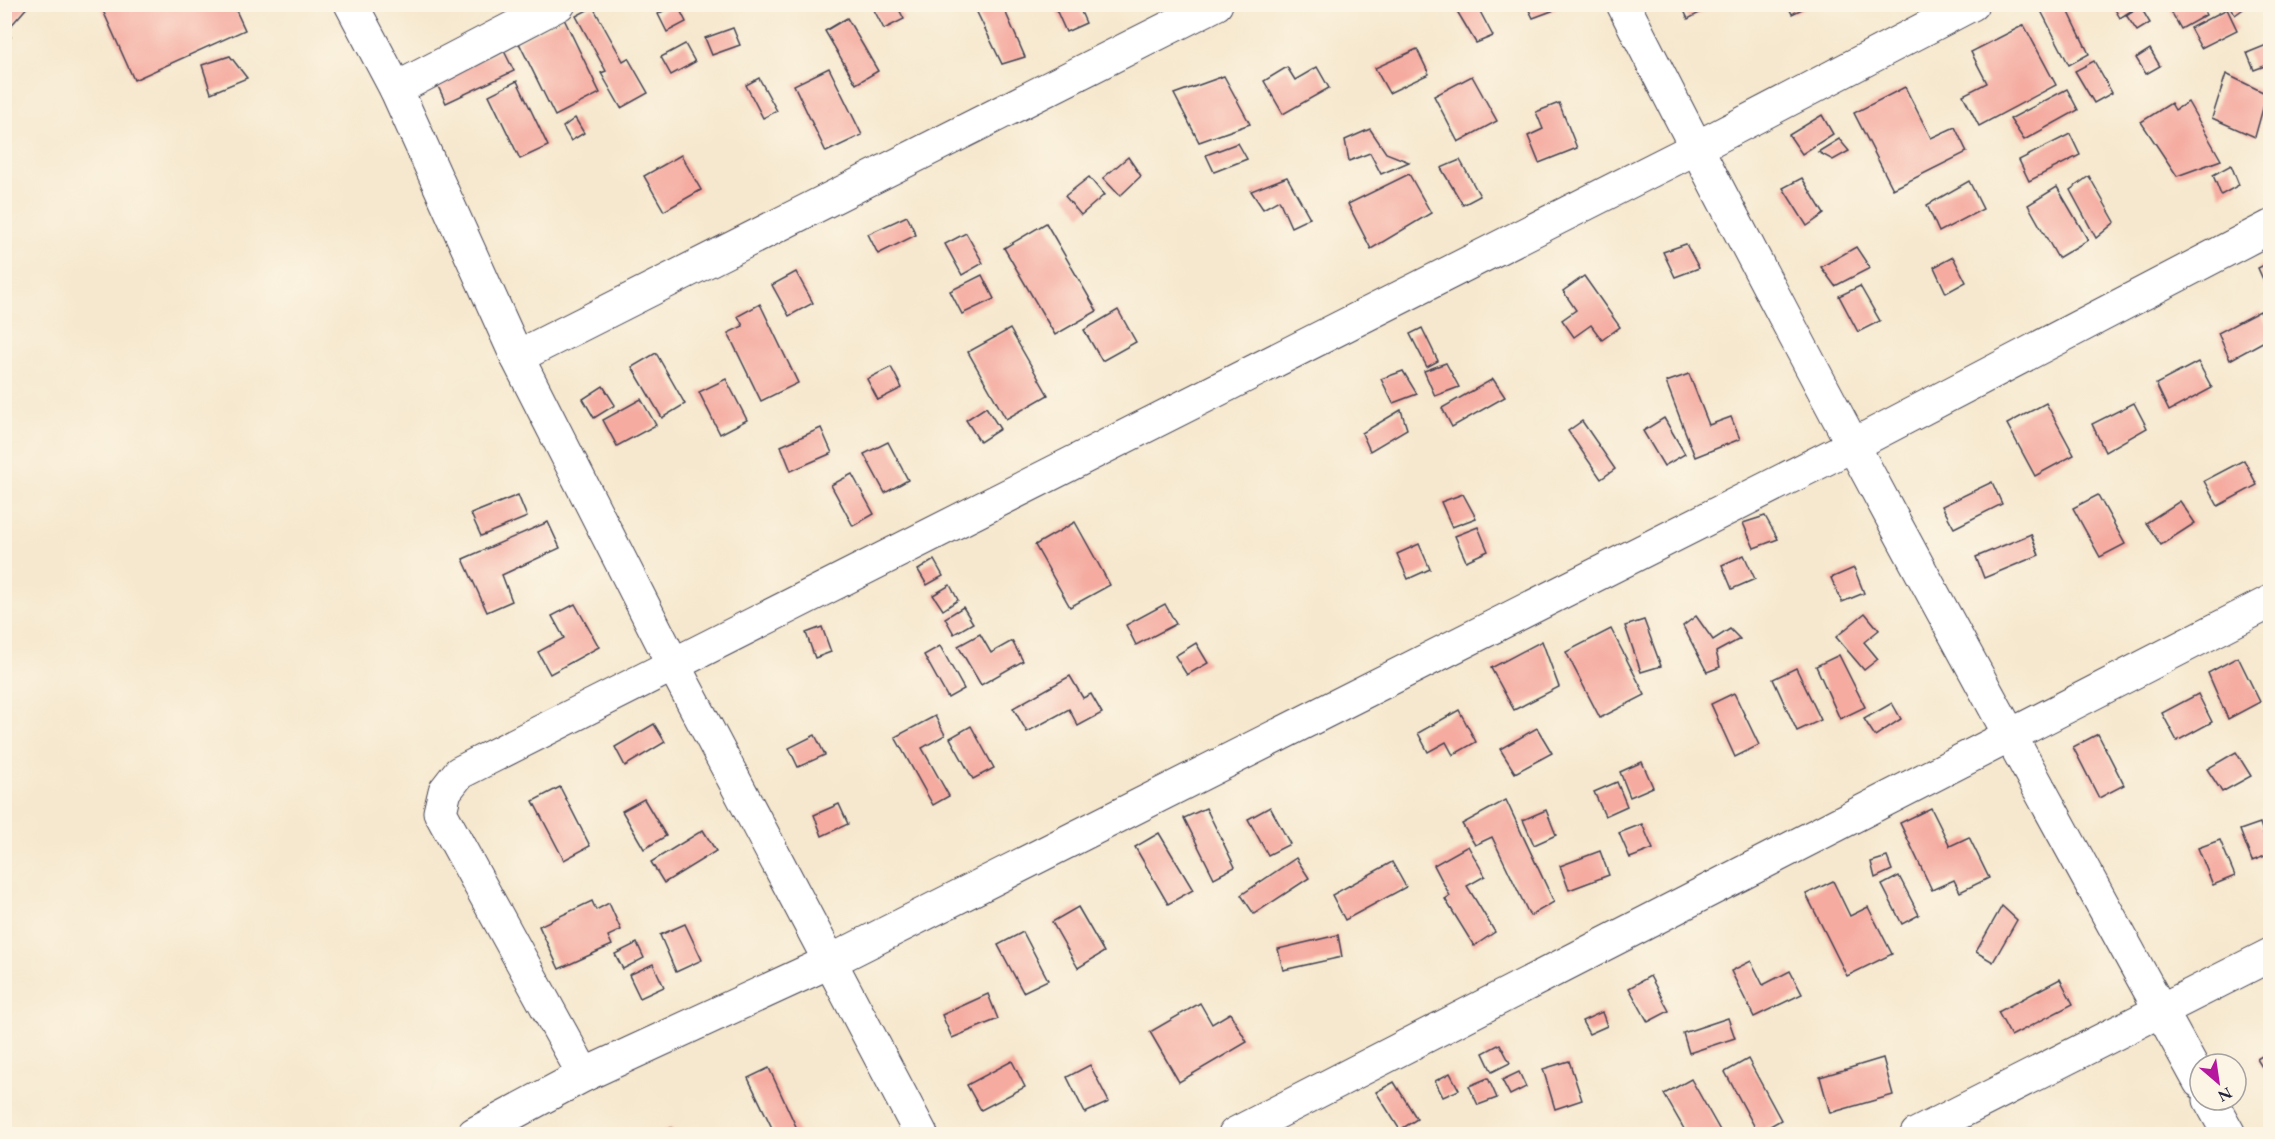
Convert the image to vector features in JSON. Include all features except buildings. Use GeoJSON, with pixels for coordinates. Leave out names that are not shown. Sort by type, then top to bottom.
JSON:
{"type":"FeatureCollection","features":[{"type":"Feature","properties":{"kind":"street"},"geometry":{"type":"LineString","coordinates":[[351,4],[396,89],[517,357],[674,666],[921,1134]]}},
{"type":"Feature","properties":{"kind":"street"},"geometry":{"type":"LineString","coordinates":[[396,89],[559,4]]}},
{"type":"Feature","properties":{"kind":"street"},"geometry":{"type":"LineString","coordinates":[[517,357],[1216,4]]}},
{"type":"Feature","properties":{"kind":"street"},"geometry":{"type":"LineString","coordinates":[[1623,4],[1696,148],[1853,445],[2010,738],[2188,1060]]}},
{"type":"Feature","properties":{"kind":"street"},"geometry":{"type":"LineString","coordinates":[[584,1075],[440,812],[445,791],[459,773],[1696,148],[1972,4]]}},
{"type":"Feature","properties":{"kind":"street"},"geometry":{"type":"LineString","coordinates":[[474,1134],[584,1075],[829,962],[1853,445],[2271,226]]}},
{"type":"Feature","properties":{"kind":"street"},"geometry":{"type":"LineString","coordinates":[[1234,1134],[2010,738],[2271,602]]}},
{"type":"Feature","properties":{"kind":"street"},"geometry":{"type":"LineString","coordinates":[[1917,1134],[2271,956]]}},
{"type":"Feature","properties":{"kind":"street"},"geometry":{"type":"LineString","coordinates":[[2217,1112],[2229,1134]]}}]}
